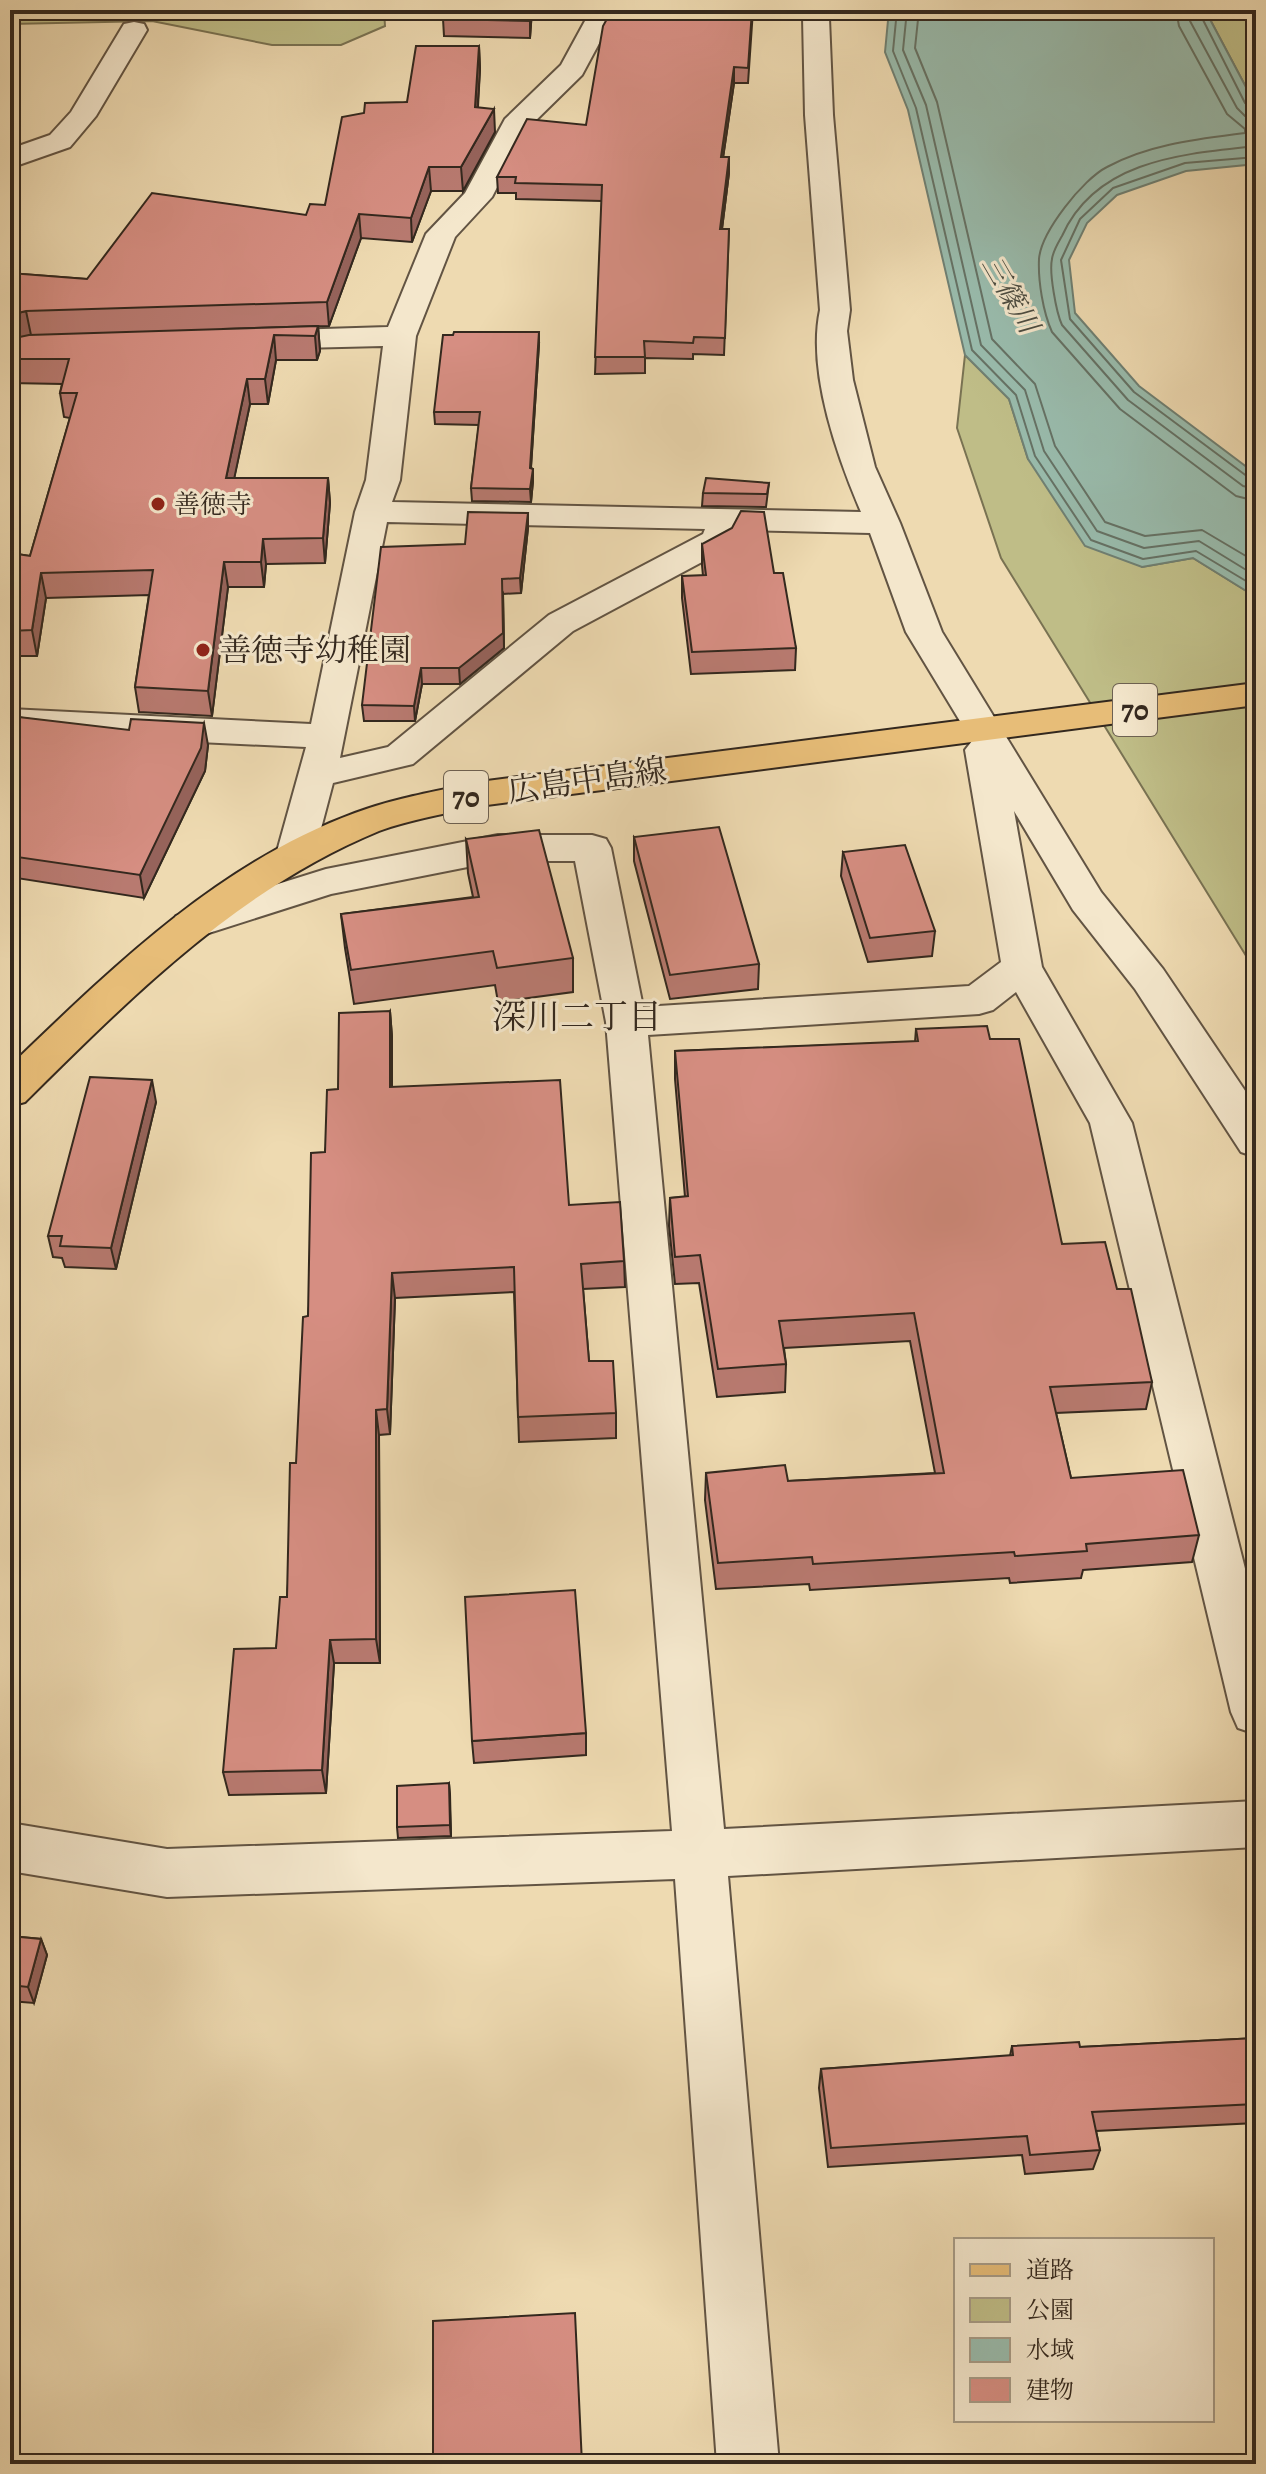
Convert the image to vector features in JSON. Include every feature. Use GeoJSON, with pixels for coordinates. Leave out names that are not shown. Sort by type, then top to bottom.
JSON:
{"type":"FeatureCollection","features":[{"type":"Feature","properties":{"kind":"main road","name":"広島中島線"},"geometry":{"type":"LineString","coordinates":[[10,1091],[101,1003],[190,926],[262,873],[369,821],[479,794],[1256,694]]}},
{"type":"Feature","properties":{"kind":"street"},"geometry":{"type":"LineString","coordinates":[[295,855],[327,736],[372,512],[383,480],[400,336],[441,234],[477,197],[515,125],[572,69],[604,10]]}},
{"type":"Feature","properties":{"kind":"street"},"geometry":{"type":"LineString","coordinates":[[822,10],[816,17],[816,47],[835,310],[831,331],[837,380],[858,467],[883,523],[924,632],[997,727],[1087,901],[1149,979],[1256,1141]]}},
{"type":"Feature","properties":{"kind":"street"},"geometry":{"type":"LineString","coordinates":[[10,159],[60,141],[82,116],[134,30]]}},
{"type":"Feature","properties":{"kind":"street"},"geometry":{"type":"LineString","coordinates":[[231,341],[400,336]]}},
{"type":"Feature","properties":{"kind":"street"},"geometry":{"type":"LineString","coordinates":[[372,512],[883,523]]}},
{"type":"Feature","properties":{"kind":"street"},"geometry":{"type":"LineString","coordinates":[[316,775],[400,756],[561,623],[718,540],[725,520]]}},
{"type":"Feature","properties":{"kind":"street"},"geometry":{"type":"LineString","coordinates":[[10,721],[327,736]]}},
{"type":"Feature","properties":{"kind":"street"},"geometry":{"type":"LineString","coordinates":[[997,727],[1022,967],[1111,1123],[1256,1712]]}},
{"type":"Feature","properties":{"kind":"street"},"geometry":{"type":"LineString","coordinates":[[190,926],[326,882],[482,851],[498,848],[592,848],[626,1022],[700,1854],[748,2464]]}},
{"type":"Feature","properties":{"kind":"street"},"geometry":{"type":"LineString","coordinates":[[626,1022],[979,1000],[1022,967]]}},
{"type":"Feature","properties":{"kind":"street"},"geometry":{"type":"LineString","coordinates":[[10,1847],[167,1873],[700,1854],[1256,1824]]}},
{"type":"Feature","properties":{"kind":"green space"},"geometry":{"type":"Polygon","coordinates":[[[10,10],[384,10],[385,26],[341,45],[272,45],[152,21],[10,24],[10,10]]]}},
{"type":"Feature","properties":{"kind":"green space"},"geometry":{"type":"Polygon","coordinates":[[[1205,10],[1256,10],[1256,106],[1205,10]]]}},
{"type":"Feature","properties":{"kind":"green space"},"geometry":{"type":"Polygon","coordinates":[[[965,355],[1009,399],[1028,459],[1142,567],[1193,558],[1256,597],[1256,972],[1001,558],[957,428],[965,355]]]}},
{"type":"Feature","properties":{"kind":"water","name":"三篠川"},"geometry":{"type":"Polygon","coordinates":[[[889,10],[1205,10],[1256,106],[1256,164],[1186,171],[1117,195],[1087,223],[1069,260],[1075,313],[1139,386],[1256,474],[1256,597],[1193,558],[1142,567],[1085,546],[1028,459],[1009,399],[965,355],[908,110],[885,52],[889,10]]]}},
{"type":"Feature","properties":{"kind":"building"},"geometry":{"type":"Polygon","coordinates":[[[445,10],[530,10],[530,21],[443,19],[445,10]]]}},
{"type":"Feature","properties":{"kind":"building"},"geometry":{"type":"Polygon","coordinates":[[[612,10],[752,10],[748,68],[734,67],[721,157],[729,157],[720,229],[729,229],[725,338],[694,337],[693,343],[644,341],[645,357],[595,357],[602,185],[515,183],[516,177],[497,177],[527,119],[586,125],[603,26],[612,10]]]}},
{"type":"Feature","properties":{"kind":"building"},"geometry":{"type":"Polygon","coordinates":[[[416,46],[479,46],[475,107],[494,109],[461,167],[429,167],[411,218],[359,214],[327,302],[26,311],[10,315],[10,273],[87,279],[152,193],[306,215],[310,204],[325,205],[342,117],[364,113],[365,103],[407,102],[416,46]]]}},
{"type":"Feature","properties":{"kind":"building"},"geometry":{"type":"Polygon","coordinates":[[[318,326],[315,336],[274,335],[265,379],[247,379],[226,478],[328,478],[323,538],[263,539],[261,562],[224,562],[208,691],[135,687],[153,570],[41,573],[32,630],[10,631],[10,553],[30,556],[77,393],[60,393],[69,359],[10,359],[10,339],[29,335],[318,326]]]}},
{"type":"Feature","properties":{"kind":"building"},"geometry":{"type":"Polygon","coordinates":[[[454,332],[539,332],[530,489],[471,488],[480,412],[434,412],[443,335],[453,335],[454,332]]]}},
{"type":"Feature","properties":{"kind":"building"},"geometry":{"type":"Polygon","coordinates":[[[706,478],[769,483],[767,494],[703,493],[706,478]]]}},
{"type":"Feature","properties":{"kind":"building"},"geometry":{"type":"Polygon","coordinates":[[[741,511],[764,512],[774,573],[783,573],[796,648],[692,652],[682,576],[706,575],[702,544],[732,528],[741,511]]]}},
{"type":"Feature","properties":{"kind":"building"},"geometry":{"type":"Polygon","coordinates":[[[468,512],[528,513],[520,578],[502,579],[503,633],[459,668],[421,668],[414,706],[362,705],[381,547],[465,544],[468,512]]]}},
{"type":"Feature","properties":{"kind":"building"},"geometry":{"type":"Polygon","coordinates":[[[10,716],[129,730],[131,719],[204,723],[201,748],[140,875],[10,856],[10,716]]]}},
{"type":"Feature","properties":{"kind":"building"},"geometry":{"type":"Polygon","coordinates":[[[719,827],[759,964],[670,975],[634,837],[719,827]]]}},
{"type":"Feature","properties":{"kind":"building"},"geometry":{"type":"Polygon","coordinates":[[[539,830],[573,958],[497,968],[493,951],[351,970],[341,914],[479,897],[466,839],[539,830]]]}},
{"type":"Feature","properties":{"kind":"building"},"geometry":{"type":"Polygon","coordinates":[[[905,845],[935,931],[870,938],[843,852],[905,845]]]}},
{"type":"Feature","properties":{"kind":"building"},"geometry":{"type":"Polygon","coordinates":[[[390,1011],[390,1087],[560,1080],[569,1205],[620,1202],[624,1261],[581,1264],[589,1361],[613,1361],[616,1413],[518,1417],[514,1267],[392,1273],[387,1409],[376,1410],[376,1639],[330,1640],[322,1770],[223,1772],[234,1649],[276,1648],[280,1597],[287,1597],[290,1463],[296,1463],[303,1317],[308,1316],[311,1153],[325,1152],[327,1090],[338,1089],[339,1013],[390,1011]]]}},
{"type":"Feature","properties":{"kind":"building"},"geometry":{"type":"Polygon","coordinates":[[[987,1026],[990,1039],[1019,1039],[1062,1244],[1105,1242],[1117,1289],[1131,1289],[1152,1382],[1050,1387],[1071,1478],[1183,1470],[1199,1535],[1086,1544],[1087,1551],[1015,1556],[1014,1552],[813,1564],[812,1557],[718,1563],[706,1473],[785,1465],[788,1481],[944,1473],[914,1313],[779,1321],[786,1364],[718,1369],[700,1255],[675,1257],[670,1198],[688,1196],[675,1051],[918,1041],[916,1029],[987,1026]]]}},
{"type":"Feature","properties":{"kind":"building"},"geometry":{"type":"Polygon","coordinates":[[[90,1077],[152,1080],[111,1248],[60,1246],[62,1236],[48,1236],[90,1077]]]}},
{"type":"Feature","properties":{"kind":"building"},"geometry":{"type":"Polygon","coordinates":[[[575,1590],[586,1733],[472,1741],[465,1597],[575,1590]]]}},
{"type":"Feature","properties":{"kind":"building"},"geometry":{"type":"Polygon","coordinates":[[[449,1783],[450,1825],[397,1827],[397,1786],[449,1783]]]}},
{"type":"Feature","properties":{"kind":"building"},"geometry":{"type":"Polygon","coordinates":[[[10,1936],[41,1939],[28,1987],[10,1985],[10,1936]]]}},
{"type":"Feature","properties":{"kind":"building"},"geometry":{"type":"Polygon","coordinates":[[[1256,2038],[1256,2104],[1092,2112],[1100,2150],[1030,2155],[1027,2136],[831,2148],[821,2069],[1013,2055],[1012,2046],[1079,2042],[1080,2047],[1256,2038]]]}},
{"type":"Feature","properties":{"kind":"building"},"geometry":{"type":"Polygon","coordinates":[[[575,2313],[582,2464],[433,2464],[433,2321],[575,2313]]]}},
{"type":"Feature","properties":{"kind":"place","name":"善徳寺"},"geometry":{"type":"Point","coordinates":[158,504]}},
{"type":"Feature","properties":{"kind":"place","name":"善徳寺幼稚園"},"geometry":{"type":"Point","coordinates":[203,650]}},
{"type":"Feature","properties":{"kind":"district","name":"深川二丁目"},"geometry":{"type":"Point","coordinates":[577,1016]}}]}
